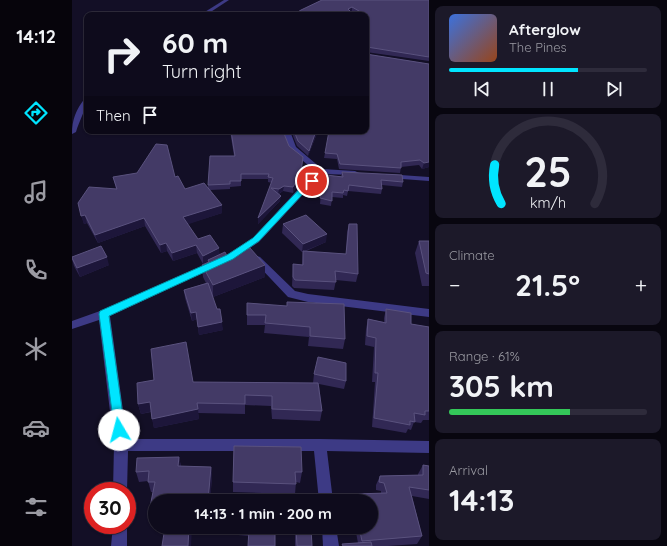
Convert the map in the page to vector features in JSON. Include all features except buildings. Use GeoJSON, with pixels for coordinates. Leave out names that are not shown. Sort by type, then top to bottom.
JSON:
{"type":"FeatureCollection","features":[{"type":"Feature","properties":{"kind":"street"},"geometry":{"type":"LineString","coordinates":[[208,12],[227,0]]}},
{"type":"Feature","properties":{"kind":"street"},"geometry":{"type":"LineString","coordinates":[[72,132],[79,112],[84,104]]}},
{"type":"Feature","properties":{"kind":"street"},"geometry":{"type":"LineString","coordinates":[[287,134],[293,148],[320,171],[366,174]]}},
{"type":"Feature","properties":{"kind":"street"},"geometry":{"type":"LineString","coordinates":[[72,326],[104,314],[230,257],[256,240],[320,171]]}},
{"type":"Feature","properties":{"kind":"street"},"geometry":{"type":"LineString","coordinates":[[382,175],[429,179]]}},
{"type":"Feature","properties":{"kind":"street"},"geometry":{"type":"LineString","coordinates":[[245,247],[292,294],[308,298],[429,313]]}},
{"type":"Feature","properties":{"kind":"street"},"geometry":{"type":"LineString","coordinates":[[104,314],[121,445],[120,482]]}},
{"type":"Feature","properties":{"kind":"street"},"geometry":{"type":"LineString","coordinates":[[121,445],[320,444],[429,447]]}},
{"type":"Feature","properties":{"kind":"street"},"geometry":{"type":"LineString","coordinates":[[320,444],[325,494]]}},
{"type":"Feature","properties":{"kind":"street"},"geometry":{"type":"LineString","coordinates":[[119,546],[120,534]]}},
{"type":"Feature","properties":{"kind":"street"},"geometry":{"type":"LineString","coordinates":[[330,534],[331,546]]}},
{"type":"Feature","properties":{"kind":"route"},"geometry":{"type":"LineString","coordinates":[[119,430],[104,314],[230,257],[256,240],[312,181]]}}]}
